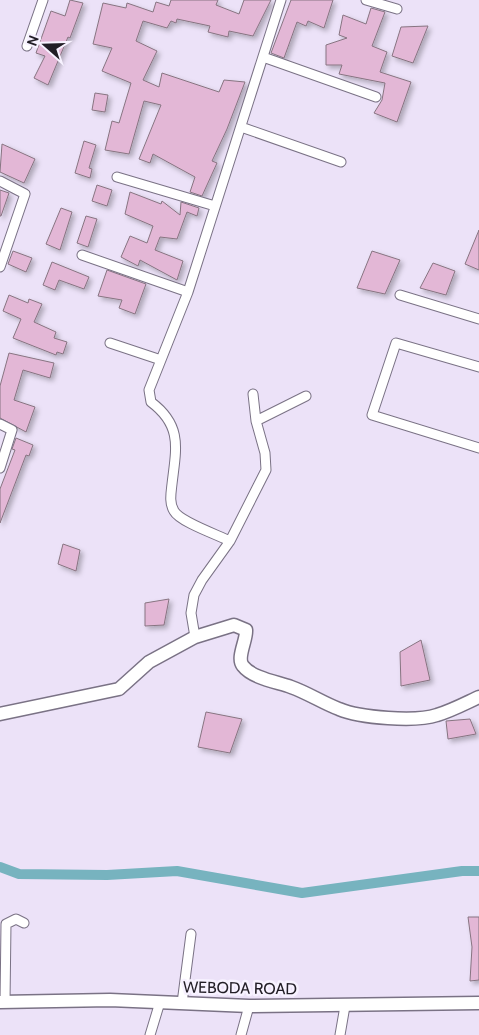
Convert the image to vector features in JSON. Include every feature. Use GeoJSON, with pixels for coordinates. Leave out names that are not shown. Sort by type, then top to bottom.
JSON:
{"type":"FeatureCollection","features":[{"type":"Feature","properties":{"kind":"street"},"geometry":{"type":"LineString","coordinates":[[27,46],[43,0]]}},
{"type":"Feature","properties":{"kind":"street"},"geometry":{"type":"LineString","coordinates":[[230,541],[183,519],[174,511],[170,498],[177,442],[172,424],[160,409],[151,402],[149,390],[188,292],[281,0]]}},
{"type":"Feature","properties":{"kind":"street"},"geometry":{"type":"LineString","coordinates":[[366,0],[397,10]]}},
{"type":"Feature","properties":{"kind":"street"},"geometry":{"type":"LineString","coordinates":[[263,57],[376,97]]}},
{"type":"Feature","properties":{"kind":"street"},"geometry":{"type":"LineString","coordinates":[[241,127],[341,162]]}},
{"type":"Feature","properties":{"kind":"street"},"geometry":{"type":"LineString","coordinates":[[117,176],[215,206]]}},
{"type":"Feature","properties":{"kind":"street"},"geometry":{"type":"LineString","coordinates":[[0,181],[25,194],[1,263]]}},
{"type":"Feature","properties":{"kind":"street"},"geometry":{"type":"LineString","coordinates":[[82,256],[188,292]]}},
{"type":"Feature","properties":{"kind":"street"},"geometry":{"type":"LineString","coordinates":[[400,295],[479,319]]}},
{"type":"Feature","properties":{"kind":"street"},"geometry":{"type":"LineString","coordinates":[[479,367],[396,342],[372,415],[479,448]]}},
{"type":"Feature","properties":{"kind":"street"},"geometry":{"type":"LineString","coordinates":[[110,343],[161,360]]}},
{"type":"Feature","properties":{"kind":"street"},"geometry":{"type":"LineString","coordinates":[[195,637],[191,613],[194,595],[202,580],[230,541],[266,470],[265,452],[256,421],[253,394]]}},
{"type":"Feature","properties":{"kind":"street"},"geometry":{"type":"LineString","coordinates":[[256,421],[306,396]]}},
{"type":"Feature","properties":{"kind":"street"},"geometry":{"type":"LineString","coordinates":[[0,424],[12,430],[0,468]]}},
{"type":"Feature","properties":{"kind":"street"},"geometry":{"type":"LineString","coordinates":[[0,714],[119,688],[149,662],[195,637],[234,626],[241,626],[246,630],[247,638],[240,658],[241,665],[249,672],[302,691],[340,710],[366,716],[397,718],[436,716],[479,697]]}},
{"type":"Feature","properties":{"kind":"street"},"geometry":{"type":"LineString","coordinates":[[2,1002],[6,924],[16,919],[24,923]]}},
{"type":"Feature","properties":{"kind":"street"},"geometry":{"type":"LineString","coordinates":[[182,1003],[191,934]]}},
{"type":"Feature","properties":{"kind":"street","name":"WEBODA ROAD"},"geometry":{"type":"LineString","coordinates":[[2,1002],[110,1000],[249,1006],[479,1003]]}},
{"type":"Feature","properties":{"kind":"street"},"geometry":{"type":"LineString","coordinates":[[150,1035],[160,1002]]}},
{"type":"Feature","properties":{"kind":"street"},"geometry":{"type":"LineString","coordinates":[[241,1035],[249,1006]]}},
{"type":"Feature","properties":{"kind":"street"},"geometry":{"type":"LineString","coordinates":[[340,1035],[345,1006]]}},
{"type":"Feature","properties":{"kind":"building"},"geometry":{"type":"Polygon","coordinates":[[[70,0],[83,3],[70,38],[68,37],[48,85],[34,78],[45,56],[36,53],[51,11],[65,16],[70,0]]]}},
{"type":"Feature","properties":{"kind":"building"},"geometry":{"type":"Polygon","coordinates":[[[171,0],[218,0],[216,5],[239,14],[244,0],[271,0],[253,36],[229,31],[228,37],[208,32],[210,26],[177,19],[176,23],[171,21],[167,28],[143,21],[136,41],[157,51],[143,80],[159,87],[162,73],[219,92],[224,80],[245,82],[227,129],[212,161],[217,163],[202,196],[190,192],[195,177],[153,154],[150,163],[139,159],[161,105],[144,101],[129,154],[105,150],[112,121],[119,123],[131,83],[102,71],[112,48],[93,44],[103,3],[126,8],[127,3],[153,12],[156,2],[169,6],[171,0]]]}},
{"type":"Feature","properties":{"kind":"building"},"geometry":{"type":"Polygon","coordinates":[[[291,0],[333,0],[324,28],[308,21],[306,26],[297,22],[284,58],[271,53],[291,0]]]}},
{"type":"Feature","properties":{"kind":"building"},"geometry":{"type":"Polygon","coordinates":[[[371,8],[385,12],[372,46],[387,52],[380,72],[411,82],[397,122],[374,113],[382,100],[385,83],[339,74],[342,65],[326,65],[326,45],[347,38],[339,35],[343,15],[366,24],[371,8]]]}},
{"type":"Feature","properties":{"kind":"building"},"geometry":{"type":"Polygon","coordinates":[[[428,26],[413,63],[392,56],[401,27],[428,26]]]}},
{"type":"Feature","properties":{"kind":"building"},"geometry":{"type":"Polygon","coordinates":[[[95,93],[108,95],[105,112],[92,110],[95,93]]]}},
{"type":"Feature","properties":{"kind":"building"},"geometry":{"type":"Polygon","coordinates":[[[84,141],[96,145],[89,168],[92,169],[90,178],[75,173],[84,141]]]}},
{"type":"Feature","properties":{"kind":"building"},"geometry":{"type":"Polygon","coordinates":[[[2,144],[35,159],[24,183],[0,172],[2,144]]]}},
{"type":"Feature","properties":{"kind":"building"},"geometry":{"type":"Polygon","coordinates":[[[97,185],[112,190],[107,206],[92,201],[97,185]]]}},
{"type":"Feature","properties":{"kind":"building"},"geometry":{"type":"Polygon","coordinates":[[[0,190],[9,193],[1,216],[0,216],[0,190]]]}},
{"type":"Feature","properties":{"kind":"building"},"geometry":{"type":"Polygon","coordinates":[[[130,192],[161,204],[162,201],[180,215],[181,202],[199,208],[197,216],[187,212],[177,239],[160,237],[155,250],[183,261],[177,280],[140,260],[138,266],[121,257],[130,236],[147,243],[153,226],[125,214],[130,192]]]}},
{"type":"Feature","properties":{"kind":"building"},"geometry":{"type":"Polygon","coordinates":[[[61,208],[72,212],[60,250],[46,244],[61,208]]]}},
{"type":"Feature","properties":{"kind":"building"},"geometry":{"type":"Polygon","coordinates":[[[86,216],[97,219],[88,247],[77,243],[86,216]]]}},
{"type":"Feature","properties":{"kind":"building"},"geometry":{"type":"Polygon","coordinates":[[[479,230],[479,270],[465,264],[479,230]]]}},
{"type":"Feature","properties":{"kind":"building"},"geometry":{"type":"Polygon","coordinates":[[[13,251],[32,258],[26,272],[8,264],[13,251]]]}},
{"type":"Feature","properties":{"kind":"building"},"geometry":{"type":"Polygon","coordinates":[[[372,251],[400,260],[385,294],[357,288],[372,251]]]}},
{"type":"Feature","properties":{"kind":"building"},"geometry":{"type":"Polygon","coordinates":[[[52,262],[89,277],[84,289],[59,280],[55,290],[43,285],[52,262]]]}},
{"type":"Feature","properties":{"kind":"building"},"geometry":{"type":"Polygon","coordinates":[[[433,263],[455,271],[446,295],[420,288],[433,263]]]}},
{"type":"Feature","properties":{"kind":"building"},"geometry":{"type":"Polygon","coordinates":[[[107,270],[146,284],[135,314],[119,308],[122,300],[98,296],[107,270]]]}},
{"type":"Feature","properties":{"kind":"building"},"geometry":{"type":"Polygon","coordinates":[[[9,295],[28,303],[29,299],[42,304],[34,322],[56,332],[54,338],[67,342],[63,354],[57,352],[56,355],[13,338],[21,319],[3,311],[9,295]]]}},
{"type":"Feature","properties":{"kind":"building"},"geometry":{"type":"Polygon","coordinates":[[[9,353],[54,363],[50,378],[23,370],[14,400],[35,407],[26,432],[0,418],[0,386],[9,353]]]}},
{"type":"Feature","properties":{"kind":"building"},"geometry":{"type":"Polygon","coordinates":[[[16,438],[33,445],[29,456],[26,455],[0,523],[0,489],[15,450],[12,449],[16,438]]]}},
{"type":"Feature","properties":{"kind":"building"},"geometry":{"type":"Polygon","coordinates":[[[63,544],[80,550],[76,571],[58,564],[63,544]]]}},
{"type":"Feature","properties":{"kind":"building"},"geometry":{"type":"Polygon","coordinates":[[[169,599],[164,625],[145,626],[145,603],[169,599]]]}},
{"type":"Feature","properties":{"kind":"building"},"geometry":{"type":"Polygon","coordinates":[[[421,640],[430,680],[401,686],[400,652],[421,640]]]}},
{"type":"Feature","properties":{"kind":"building"},"geometry":{"type":"Polygon","coordinates":[[[206,712],[242,719],[230,753],[198,747],[206,712]]]}},
{"type":"Feature","properties":{"kind":"building"},"geometry":{"type":"Polygon","coordinates":[[[470,719],[476,734],[448,739],[446,721],[470,719]]]}},
{"type":"Feature","properties":{"kind":"building"},"geometry":{"type":"Polygon","coordinates":[[[468,917],[479,917],[479,980],[470,981],[472,947],[468,917]]]}},
{"type":"Feature","properties":{"kind":"waterway"},"geometry":{"type":"LineString","coordinates":[[0,867],[19,874],[107,875],[177,871],[302,893],[462,871],[479,871]]}}]}
